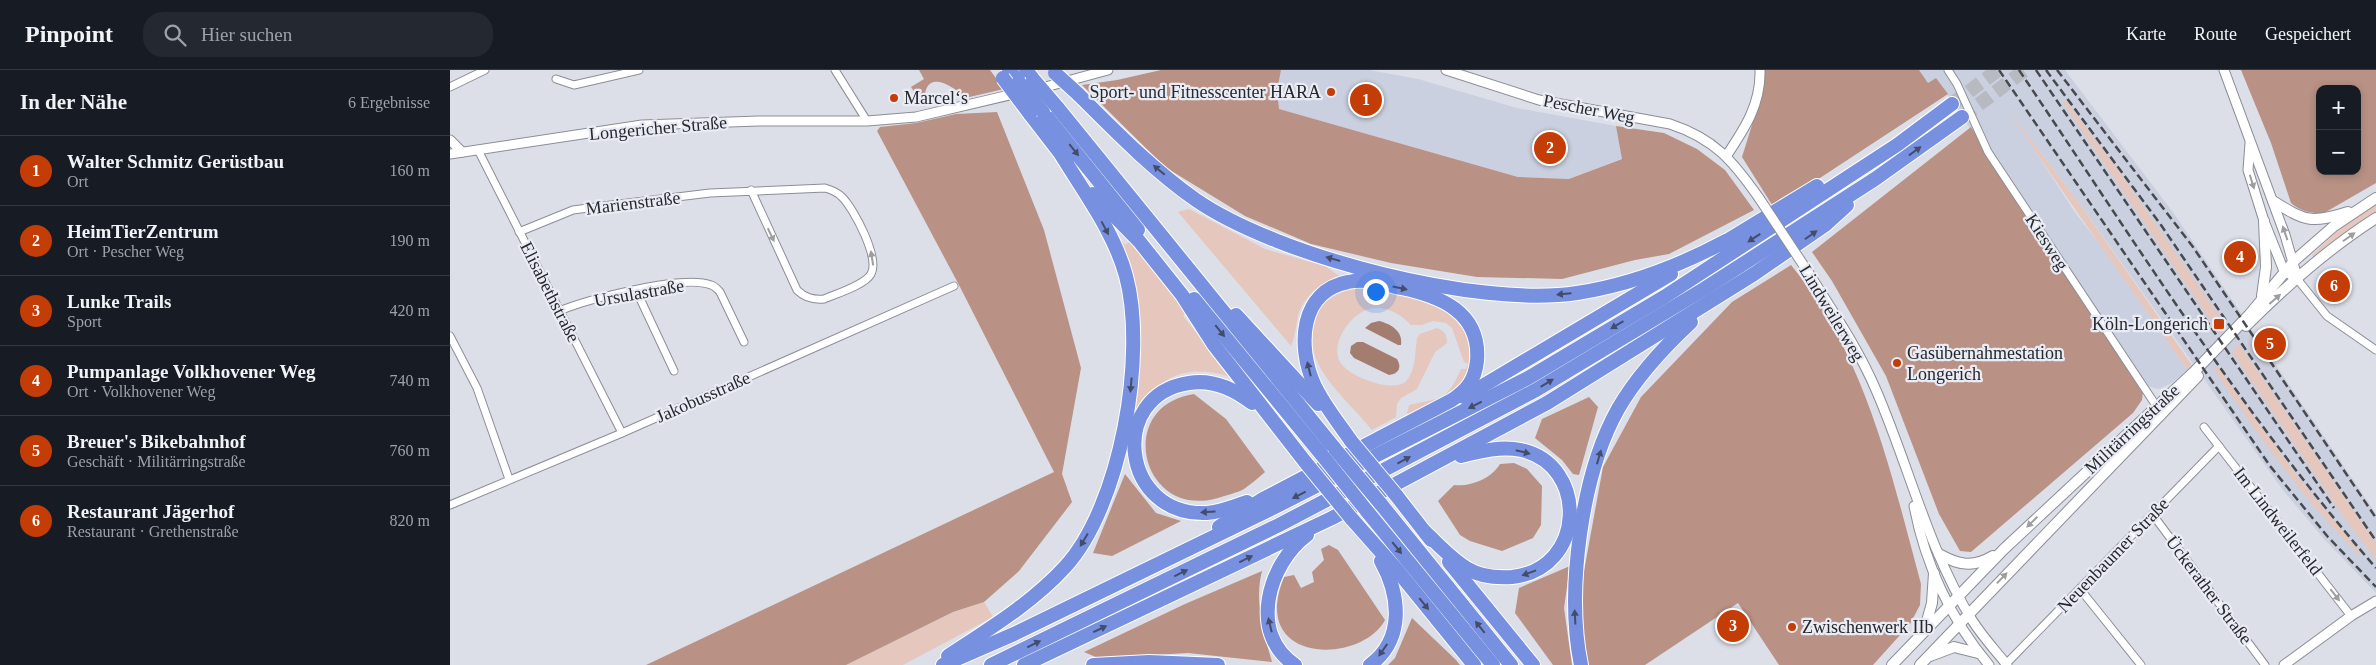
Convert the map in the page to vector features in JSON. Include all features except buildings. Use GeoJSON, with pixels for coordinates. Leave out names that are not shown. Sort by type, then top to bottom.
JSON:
{"type":"FeatureCollection","features":[{"type":"Feature","properties":{"kind":"highway"},"geometry":{"type":"LineString","coordinates":[[1054,71],[1159,171],[1197,200],[1250,230],[1302,250],[1380,272],[1505,296],[1568,294],[1651,275],[1684,263],[1726,241]]}},
{"type":"Feature","properties":{"kind":"highway"},"geometry":{"type":"LineString","coordinates":[[1003,73],[1026,77],[1057,107],[1511,665]]}},
{"type":"Feature","properties":{"kind":"highway"},"geometry":{"type":"LineString","coordinates":[[1003,73],[1322,455],[1493,665]]}},
{"type":"Feature","properties":{"kind":"highway"},"geometry":{"type":"LineString","coordinates":[[935,665],[1045,588],[1067,565],[1086,536],[1101,504],[1122,435],[1130,398],[1134,340],[1132,308],[1126,276],[1105,228],[1036,113],[1026,77]]}},
{"type":"Feature","properties":{"kind":"highway"},"geometry":{"type":"LineString","coordinates":[[943,665],[1014,634],[1273,508],[1528,378],[1664,297],[1897,144],[1952,104]]}},
{"type":"Feature","properties":{"kind":"highway"},"geometry":{"type":"LineString","coordinates":[[991,665],[1279,525],[1536,390],[1704,289],[1875,179],[1962,117]]}},
{"type":"Feature","properties":{"kind":"highway"},"geometry":{"type":"LineString","coordinates":[[1168,559],[1263,499],[1450,405],[1863,159],[1897,144]]}},
{"type":"Feature","properties":{"kind":"highway"},"geometry":{"type":"LineString","coordinates":[[1062,156],[1106,210],[1139,241],[1182,295],[1214,345],[1278,428],[1474,665]]}},
{"type":"Feature","properties":{"kind":"highway"},"geometry":{"type":"LineString","coordinates":[[1024,665],[1332,518],[1547,404],[1726,292],[1825,225],[1875,179]]}},
{"type":"Feature","properties":{"kind":"highway"},"geometry":{"type":"LineString","coordinates":[[1186,265],[1224,302],[1351,441],[1533,665]]}},
{"type":"Feature","properties":{"kind":"highway"},"geometry":{"type":"LineString","coordinates":[[1351,441],[1312,382],[1304,346],[1304,330],[1306,318],[1320,297],[1331,288],[1348,282],[1360,281],[1425,293],[1451,305],[1462,315],[1470,328],[1477,355],[1476,370],[1465,392],[1372,443]]}},
{"type":"Feature","properties":{"kind":"highway"},"geometry":{"type":"LineString","coordinates":[[1581,665],[1574,610],[1576,570],[1587,504],[1599,454],[1608,428],[1644,371],[1669,342],[1726,292]]}},
{"type":"Feature","properties":{"kind":"highway"},"geometry":{"type":"LineString","coordinates":[[1278,428],[1256,406],[1226,387],[1202,382],[1180,384],[1159,396],[1141,417],[1133,444],[1135,464],[1142,480],[1153,494],[1166,504],[1185,511],[1217,512],[1254,499],[1303,478]]}},
{"type":"Feature","properties":{"kind":"highway"},"geometry":{"type":"LineString","coordinates":[[1425,532],[1456,561],[1469,570],[1499,578],[1522,576],[1534,572],[1546,564],[1567,537],[1571,522],[1567,492],[1554,470],[1536,456],[1522,450],[1500,448],[1441,461]]}},
{"type":"Feature","properties":{"kind":"highway"},"geometry":{"type":"LineString","coordinates":[[1295,665],[1281,653],[1274,640],[1269,626],[1268,599],[1277,571],[1293,547],[1332,518]]}},
{"type":"Feature","properties":{"kind":"highway"},"geometry":{"type":"LineString","coordinates":[[1369,540],[1389,574],[1395,594],[1396,608],[1392,636],[1386,648],[1370,665]]}},
{"type":"Feature","properties":{"kind":"highway"},"geometry":{"type":"LineString","coordinates":[[1093,665],[1149,662],[1218,665]]}},
{"type":"Feature","properties":{"kind":"main road","name":"Militärringstraße"},"geometry":{"type":"LineString","coordinates":[[1892,665],[2004,549],[2194,372],[2249,315],[2262,297],[2294,261],[2356,210],[2376,198]]}},
{"type":"Feature","properties":{"kind":"main road"},"geometry":{"type":"LineString","coordinates":[[2273,201],[2305,219],[2326,219],[2356,210]]}},
{"type":"Feature","properties":{"kind":"main road","name":"Militärringstraße"},"geometry":{"type":"LineString","coordinates":[[1923,661],[2253,320],[2340,244],[2376,218]]}},
{"type":"Feature","properties":{"kind":"main road"},"geometry":{"type":"LineString","coordinates":[[2262,297],[2266,267],[2264,221]]}},
{"type":"Feature","properties":{"kind":"main road"},"geometry":{"type":"LineString","coordinates":[[1939,554],[1951,561],[1969,565],[1985,561],[2004,549]]}},
{"type":"Feature","properties":{"kind":"main road"},"geometry":{"type":"LineString","coordinates":[[1925,629],[1932,603],[1934,573]]}},
{"type":"Feature","properties":{"kind":"main road"},"geometry":{"type":"LineString","coordinates":[[1923,661],[1954,647],[1978,653]]}},
{"type":"Feature","properties":{"kind":"street"},"geometry":{"type":"LineString","coordinates":[[450,87],[485,70]]}},
{"type":"Feature","properties":{"kind":"street"},"geometry":{"type":"LineString","coordinates":[[556,79],[574,85],[635,70]]}},
{"type":"Feature","properties":{"kind":"street"},"geometry":{"type":"LineString","coordinates":[[835,70],[867,121],[928,114],[1108,70]]}},
{"type":"Feature","properties":{"kind":"street","name":"Pescher Weg"},"geometry":{"type":"LineString","coordinates":[[1446,70],[1539,100],[1670,124],[1690,130],[1728,155]]}},
{"type":"Feature","properties":{"kind":"street"},"geometry":{"type":"LineString","coordinates":[[1728,155],[1747,127],[1754,110],[1760,70]]}},
{"type":"Feature","properties":{"kind":"street","name":"Kiesweg"},"geometry":{"type":"LineString","coordinates":[[1948,70],[1957,84],[1988,152],[2157,407]]}},
{"type":"Feature","properties":{"kind":"street"},"geometry":{"type":"LineString","coordinates":[[2224,70],[2273,201],[2294,261],[2298,280]]}},
{"type":"Feature","properties":{"kind":"street","name":"Longericher Straße"},"geometry":{"type":"LineString","coordinates":[[450,154],[642,126],[760,121],[867,121]]}},
{"type":"Feature","properties":{"kind":"street"},"geometry":{"type":"LineString","coordinates":[[450,140],[462,152]]}},
{"type":"Feature","properties":{"kind":"street"},"geometry":{"type":"LineString","coordinates":[[2250,143],[2248,170],[2264,221],[2284,271],[2298,280],[2327,316],[2376,350]]}},
{"type":"Feature","properties":{"kind":"street","name":"Elisabethstraße"},"geometry":{"type":"LineString","coordinates":[[478,150],[622,433]]}},
{"type":"Feature","properties":{"kind":"street","name":"Lindweilerweg"},"geometry":{"type":"LineString","coordinates":[[1728,155],[1808,272],[1850,340],[1876,389],[1896,440],[1910,484],[1939,554],[1968,613],[2006,664]]}},
{"type":"Feature","properties":{"kind":"street","name":"Marienstraße"},"geometry":{"type":"LineString","coordinates":[[519,232],[573,210],[647,200],[751,190],[825,188],[841,196],[862,231],[874,258],[874,268],[869,278],[824,299],[816,300],[803,296],[797,290],[751,190]]}},
{"type":"Feature","properties":{"kind":"street","name":"Ursulastraße"},"geometry":{"type":"LineString","coordinates":[[559,311],[602,297],[636,290],[684,283],[714,285],[720,292],[744,342]]}},
{"type":"Feature","properties":{"kind":"street","name":"Jakobusstraße"},"geometry":{"type":"LineString","coordinates":[[450,506],[509,479],[622,433],[954,286]]}},
{"type":"Feature","properties":{"kind":"street"},"geometry":{"type":"LineString","coordinates":[[636,290],[674,371]]}},
{"type":"Feature","properties":{"kind":"street"},"geometry":{"type":"LineString","coordinates":[[450,336],[477,388],[509,479]]}},
{"type":"Feature","properties":{"kind":"street","name":"Im Lindweilerfeld"},"geometry":{"type":"LineString","coordinates":[[2204,427],[2351,616]]}},
{"type":"Feature","properties":{"kind":"street","name":"Neuenbaumer Straße"},"geometry":{"type":"LineString","coordinates":[[2006,664],[2219,446]]}},
{"type":"Feature","properties":{"kind":"street","name":"Lindweilerweg"},"geometry":{"type":"LineString","coordinates":[[1910,484],[1918,526],[1934,573],[1959,623],[1978,653],[1989,665]]}},
{"type":"Feature","properties":{"kind":"street","name":"Ückerather Straße"},"geometry":{"type":"LineString","coordinates":[[2153,515],[2265,665]]}},
{"type":"Feature","properties":{"kind":"street"},"geometry":{"type":"LineString","coordinates":[[2080,589],[2141,665]]}},
{"type":"Feature","properties":{"kind":"street"},"geometry":{"type":"LineString","coordinates":[[2284,665],[2351,616],[2374,605]]}},
{"type":"Feature","properties":{"kind":"shaded area"},"geometry":{"type":"Polygon","coordinates":[[[919,70],[990,70],[1004,89],[965,98],[943,83],[931,83],[927,87],[925,95],[925,107],[911,87],[924,79],[919,70]]]}},
{"type":"Feature","properties":{"kind":"shaded area"},"geometry":{"type":"Polygon","coordinates":[[[1161,70],[1281,70],[1277,91],[1279,109],[1518,177],[1569,179],[1622,159],[1616,126],[1664,133],[1697,149],[1725,170],[1754,210],[1669,254],[1635,260],[1562,279],[1477,277],[1391,263],[1311,244],[1245,216],[1165,167],[1082,85],[1117,80],[1161,70]]]}},
{"type":"Feature","properties":{"kind":"shaded area"},"geometry":{"type":"Polygon","coordinates":[[[1281,70],[1369,70],[1418,79],[1517,108],[1616,126],[1623,158],[1569,179],[1518,177],[1278,109],[1277,91],[1281,70]]]}},
{"type":"Feature","properties":{"kind":"shaded area"},"geometry":{"type":"Polygon","coordinates":[[[1764,70],[1919,70],[1928,83],[1936,78],[1948,94],[1774,208],[1742,157],[1761,96],[1764,70]]]}},
{"type":"Feature","properties":{"kind":"shaded area"},"geometry":{"type":"Polygon","coordinates":[[[1919,70],[2065,70],[2175,215],[2376,514],[2376,593],[2325,540],[2282,489],[2077,200],[2014,118],[2074,211],[2111,259],[2187,370],[2172,383],[2159,389],[2147,386],[1990,152],[1985,151],[1936,78],[1928,83],[1919,70]]]}},
{"type":"Feature","properties":{"kind":"shaded area"},"geometry":{"type":"Polygon","coordinates":[[[2241,70],[2376,70],[2376,183],[2324,213],[2302,210],[2291,203],[2271,143],[2241,70]]]}},
{"type":"Feature","properties":{"kind":"shaded area"},"geometry":{"type":"Polygon","coordinates":[[[2066,101],[2118,170],[2227,327],[2220,334],[2063,103],[2066,101]]]}},
{"type":"Feature","properties":{"kind":"shaded area"},"geometry":{"type":"Polygon","coordinates":[[[2008,110],[2077,200],[2192,365],[2187,370],[2074,208],[2008,110]]]}},
{"type":"Feature","properties":{"kind":"shaded area"},"geometry":{"type":"Polygon","coordinates":[[[997,112],[1044,230],[1081,368],[1062,474],[1072,502],[1019,571],[984,602],[953,612],[846,665],[646,665],[1054,472],[959,285],[877,131],[880,127],[916,123],[956,114],[997,112]]]}},
{"type":"Feature","properties":{"kind":"shaded area"},"geometry":{"type":"Polygon","coordinates":[[[1971,127],[2143,391],[2142,400],[2133,413],[1971,552],[1960,551],[1939,514],[1886,376],[1832,281],[1812,252],[1971,127]]]}},
{"type":"Feature","properties":{"kind":"shaded area"},"geometry":{"type":"Polygon","coordinates":[[[2376,204],[2376,212],[2315,258],[2312,255],[2343,226],[2376,204]]]}},
{"type":"Feature","properties":{"kind":"shaded area"},"geometry":{"type":"Polygon","coordinates":[[[1189,209],[1265,249],[1325,266],[1339,276],[1319,287],[1304,302],[1300,309],[1291,346],[1178,212],[1189,209]]]}},
{"type":"Feature","properties":{"kind":"shaded area"},"geometry":{"type":"Polygon","coordinates":[[[1113,230],[1125,245],[1132,240],[1188,310],[1183,316],[1229,374],[1228,376],[1210,372],[1194,372],[1180,374],[1168,379],[1157,387],[1148,398],[1131,427],[1138,372],[1113,230]]]}},
{"type":"Feature","properties":{"kind":"shaded area"},"geometry":{"type":"Polygon","coordinates":[[[1791,265],[1817,300],[1839,338],[1873,417],[1899,500],[1921,584],[1920,605],[1910,624],[1873,665],[1779,665],[1738,603],[1645,665],[1588,665],[1580,611],[1582,582],[1603,467],[1641,397],[1732,302],[1791,265]]]}},
{"type":"Feature","properties":{"kind":"shaded area"},"geometry":{"type":"Polygon","coordinates":[[[1354,288],[1389,291],[1408,295],[1443,309],[1457,320],[1466,334],[1471,351],[1469,372],[1459,388],[1446,398],[1412,415],[1407,413],[1409,405],[1436,399],[1447,393],[1461,369],[1466,369],[1468,364],[1464,362],[1452,328],[1446,323],[1433,321],[1422,325],[1411,325],[1396,313],[1385,309],[1373,308],[1366,310],[1347,326],[1338,342],[1337,351],[1339,359],[1348,371],[1366,380],[1386,385],[1402,384],[1411,374],[1417,338],[1420,334],[1437,328],[1444,332],[1447,340],[1447,343],[1435,352],[1417,389],[1401,398],[1397,404],[1396,417],[1372,430],[1330,383],[1315,355],[1312,341],[1315,317],[1323,305],[1340,293],[1354,288]]]}},
{"type":"Feature","properties":{"kind":"shaded area"},"geometry":{"type":"Polygon","coordinates":[[[1379,321],[1388,324],[1398,332],[1401,345],[1365,328],[1371,323],[1379,321]]]}},
{"type":"Feature","properties":{"kind":"shaded area"},"geometry":{"type":"Polygon","coordinates":[[[1357,342],[1363,342],[1397,359],[1399,370],[1389,375],[1354,358],[1350,353],[1351,346],[1357,342]]]}},
{"type":"Feature","properties":{"kind":"shaded area"},"geometry":{"type":"Polygon","coordinates":[[[2239,344],[2376,543],[2376,559],[2346,520],[2232,352],[2239,344]]]}},
{"type":"Feature","properties":{"kind":"shaded area"},"geometry":{"type":"Polygon","coordinates":[[[2217,366],[2297,476],[2360,552],[2359,555],[2338,534],[2282,466],[2214,370],[2217,366]]]}},
{"type":"Feature","properties":{"kind":"shaded area"},"geometry":{"type":"Polygon","coordinates":[[[1194,394],[1226,419],[1265,472],[1238,492],[1218,498],[1192,500],[1171,493],[1155,478],[1147,459],[1146,438],[1153,418],[1169,403],[1194,394]]]}},
{"type":"Feature","properties":{"kind":"shaded area"},"geometry":{"type":"Polygon","coordinates":[[[1589,397],[1598,407],[1579,475],[1573,474],[1562,460],[1535,438],[1542,419],[1589,397]]]}},
{"type":"Feature","properties":{"kind":"shaded area"},"geometry":{"type":"Polygon","coordinates":[[[1514,463],[1527,469],[1542,486],[1541,525],[1533,538],[1502,551],[1470,541],[1460,535],[1438,501],[1454,485],[1467,485],[1480,481],[1491,474],[1500,464],[1514,463]]]}},
{"type":"Feature","properties":{"kind":"shaded area"},"geometry":{"type":"Polygon","coordinates":[[[1125,474],[1156,513],[1181,521],[1112,556],[1093,553],[1125,474]]]}},
{"type":"Feature","properties":{"kind":"shaded area"},"geometry":{"type":"Polygon","coordinates":[[[1329,545],[1338,550],[1385,620],[1372,635],[1354,645],[1333,649],[1312,648],[1294,641],[1281,627],[1277,606],[1284,577],[1294,575],[1301,588],[1314,582],[1312,572],[1324,560],[1321,549],[1329,545]]]}},
{"type":"Feature","properties":{"kind":"shaded area"},"geometry":{"type":"Polygon","coordinates":[[[1570,566],[1564,608],[1572,665],[1553,665],[1515,613],[1519,588],[1570,566]]]}},
{"type":"Feature","properties":{"kind":"shaded area"},"geometry":{"type":"Polygon","coordinates":[[[1262,571],[1259,594],[1260,606],[1263,628],[1272,662],[1188,653],[1098,658],[1084,652],[1185,604],[1262,571]]]}},
{"type":"Feature","properties":{"kind":"shaded area"},"geometry":{"type":"Polygon","coordinates":[[[984,602],[993,617],[903,665],[846,665],[953,612],[984,602]]]}},
{"type":"Feature","properties":{"kind":"shaded area"},"geometry":{"type":"Polygon","coordinates":[[[1412,618],[1460,665],[1388,665],[1395,658],[1412,618]]]}},
{"type":"Feature","properties":{"kind":"tunnel"},"geometry":{"type":"LineString","coordinates":[[1952,104],[1998,70]]}},
{"type":"Feature","properties":{"kind":"tunnel"},"geometry":{"type":"LineString","coordinates":[[1962,117],[2025,70]]}},
{"type":"Feature","properties":{"kind":"railway"},"geometry":{"type":"LineString","coordinates":[[1999,70],[2270,466],[2328,537],[2376,587]]}},
{"type":"Feature","properties":{"kind":"railway"},"geometry":{"type":"LineString","coordinates":[[2019,70],[2190,325],[2234,387],[2327,509],[2376,568]]}},
{"type":"Feature","properties":{"kind":"railway"},"geometry":{"type":"LineString","coordinates":[[2036,70],[2334,508]]}},
{"type":"Feature","properties":{"kind":"railway"},"geometry":{"type":"LineString","coordinates":[[2046,70],[2161,225],[2376,541]]}},
{"type":"Feature","properties":{"kind":"railway"},"geometry":{"type":"LineString","coordinates":[[2057,70],[2193,247],[2376,518]]}},
{"type":"Feature","properties":{"kind":"place","name":"Sport- und Fitnesscenter HARA"},"geometry":{"type":"Point","coordinates":[1331,92]}},
{"type":"Feature","properties":{"kind":"place","name":"Marcel‘s"},"geometry":{"type":"Point","coordinates":[894,98]}},
{"type":"Feature","properties":{"kind":"place","name":"Walter Schmitz Gerüstbau"},"geometry":{"type":"Point","coordinates":[1366,100]}},
{"type":"Feature","properties":{"kind":"place","name":"HeimTierZentrum"},"geometry":{"type":"Point","coordinates":[1550,148]}},
{"type":"Feature","properties":{"kind":"place","name":"Pumpanlage Volkhovener Weg"},"geometry":{"type":"Point","coordinates":[2240,257]}},
{"type":"Feature","properties":{"kind":"place","name":"Restaurant Jägerhof"},"geometry":{"type":"Point","coordinates":[2334,286]}},
{"type":"Feature","properties":{"kind":"place","name":"Köln-Longerich"},"geometry":{"type":"Point","coordinates":[2219,324]}},
{"type":"Feature","properties":{"kind":"place","name":"Breuer's Bikebahnhof"},"geometry":{"type":"Point","coordinates":[2270,344]}},
{"type":"Feature","properties":{"kind":"place","name":"Gasübernahmestation Longerich"},"geometry":{"type":"Point","coordinates":[1897,363]}},
{"type":"Feature","properties":{"kind":"place","name":"Lunke Trails"},"geometry":{"type":"Point","coordinates":[1733,626]}},
{"type":"Feature","properties":{"kind":"place","name":"Zwischenwerk IIb"},"geometry":{"type":"Point","coordinates":[1792,627]}}]}
